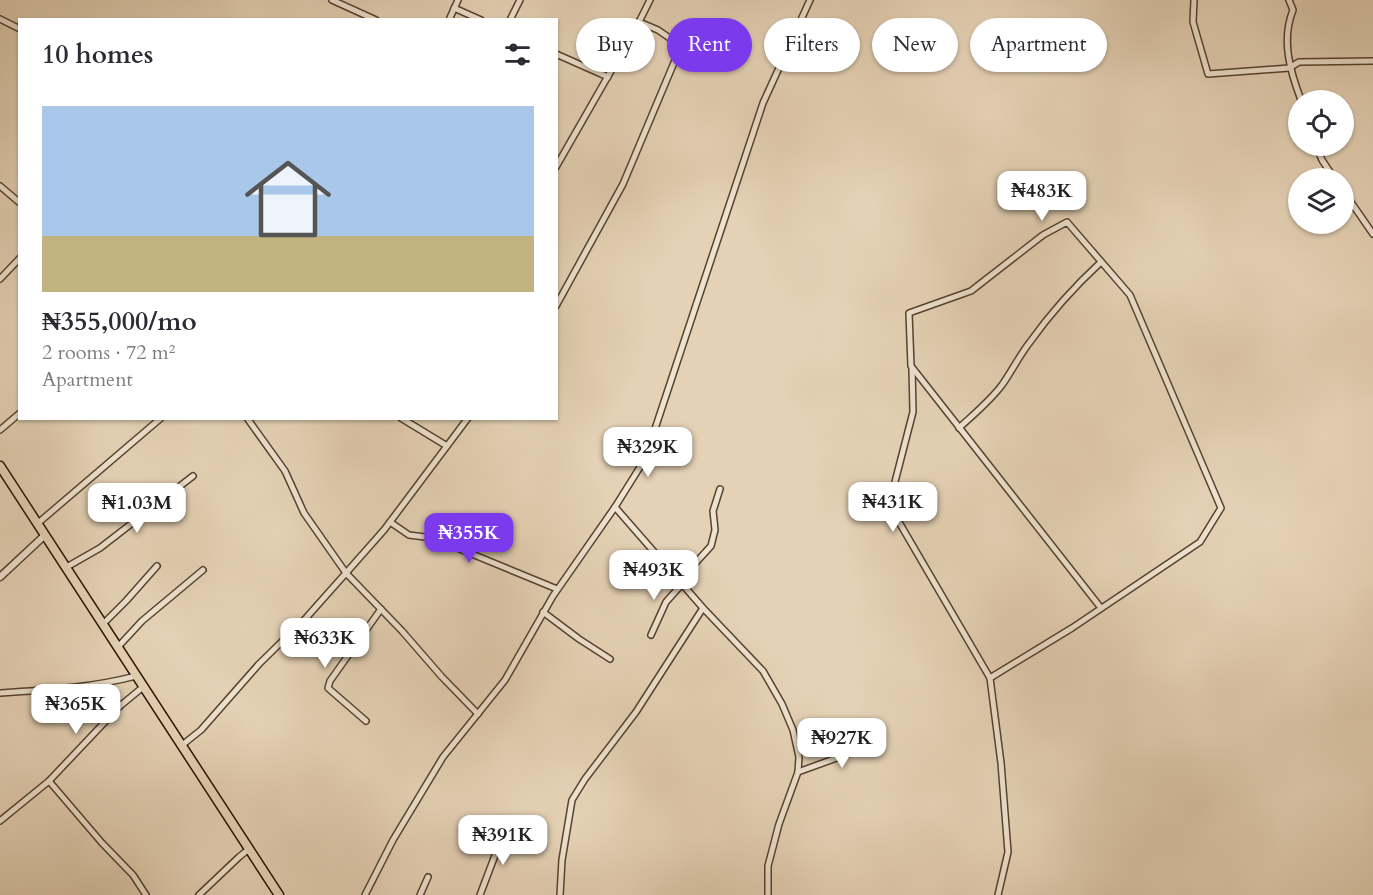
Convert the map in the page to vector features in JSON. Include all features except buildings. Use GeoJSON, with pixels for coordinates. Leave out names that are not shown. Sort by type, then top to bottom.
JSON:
{"type":"FeatureCollection","features":[{"type":"Feature","properties":{"kind":"main road"},"geometry":{"type":"LineString","coordinates":[[0,466],[44,537],[279,895]]}},
{"type":"Feature","properties":{"kind":"street"},"geometry":{"type":"LineString","coordinates":[[332,0],[372,18]]}},
{"type":"Feature","properties":{"kind":"street"},"geometry":{"type":"LineString","coordinates":[[450,18],[458,0]]}},
{"type":"Feature","properties":{"kind":"street"},"geometry":{"type":"LineString","coordinates":[[511,18],[520,0]]}},
{"type":"Feature","properties":{"kind":"street"},"geometry":{"type":"LineString","coordinates":[[641,18],[650,0]]}},
{"type":"Feature","properties":{"kind":"street"},"geometry":{"type":"LineString","coordinates":[[365,895],[393,840],[443,758],[505,680],[543,612],[645,459],[763,103],[810,0]]}},
{"type":"Feature","properties":{"kind":"street"},"geometry":{"type":"LineString","coordinates":[[1194,0],[1193,22],[1208,74],[1289,68],[1299,62],[1373,61]]}},
{"type":"Feature","properties":{"kind":"street"},"geometry":{"type":"LineString","coordinates":[[1289,0],[1293,10],[1287,25],[1289,68],[1297,90]]}},
{"type":"Feature","properties":{"kind":"street"},"geometry":{"type":"LineString","coordinates":[[454,8],[476,18]]}},
{"type":"Feature","properties":{"kind":"street"},"geometry":{"type":"LineString","coordinates":[[0,19],[18,28]]}},
{"type":"Feature","properties":{"kind":"street"},"geometry":{"type":"LineString","coordinates":[[558,302],[623,184],[681,46],[655,29]]}},
{"type":"Feature","properties":{"kind":"street"},"geometry":{"type":"LineString","coordinates":[[558,55],[608,77]]}},
{"type":"Feature","properties":{"kind":"street"},"geometry":{"type":"LineString","coordinates":[[558,164],[611,72]]}},
{"type":"Feature","properties":{"kind":"street"},"geometry":{"type":"LineString","coordinates":[[0,186],[18,201]]}},
{"type":"Feature","properties":{"kind":"street"},"geometry":{"type":"LineString","coordinates":[[1354,206],[1373,234]]}},
{"type":"Feature","properties":{"kind":"street"},"geometry":{"type":"LineString","coordinates":[[990,678],[1072,628],[1200,542],[1221,508],[1130,295],[1067,222],[1043,235],[971,291],[909,313],[914,412],[889,505],[990,678],[1001,763],[1008,852],[998,895]]}},
{"type":"Feature","properties":{"kind":"street"},"geometry":{"type":"LineString","coordinates":[[0,279],[18,260]]}},
{"type":"Feature","properties":{"kind":"street"},"geometry":{"type":"LineString","coordinates":[[959,428],[996,392],[1039,330],[1101,262]]}},
{"type":"Feature","properties":{"kind":"street"},"geometry":{"type":"LineString","coordinates":[[911,366],[1101,608]]}},
{"type":"Feature","properties":{"kind":"street"},"geometry":{"type":"LineString","coordinates":[[0,430],[18,415]]}},
{"type":"Feature","properties":{"kind":"street"},"geometry":{"type":"LineString","coordinates":[[37,524],[158,420]]}},
{"type":"Feature","properties":{"kind":"street"},"geometry":{"type":"LineString","coordinates":[[248,420],[285,471],[304,513],[346,573],[478,714]]}},
{"type":"Feature","properties":{"kind":"street"},"geometry":{"type":"LineString","coordinates":[[404,420],[447,446]]}},
{"type":"Feature","properties":{"kind":"street"},"geometry":{"type":"LineString","coordinates":[[181,746],[201,730],[259,664],[306,618],[346,573],[390,522],[466,420]]}},
{"type":"Feature","properties":{"kind":"street"},"geometry":{"type":"LineString","coordinates":[[65,568],[100,548],[194,476]]}},
{"type":"Feature","properties":{"kind":"street"},"geometry":{"type":"LineString","coordinates":[[651,635],[666,602],[711,546],[715,530],[713,511],[720,489]]}},
{"type":"Feature","properties":{"kind":"street"},"geometry":{"type":"LineString","coordinates":[[615,507],[703,608],[763,671],[782,704],[793,730],[799,758],[798,772],[779,824],[768,866],[768,895]]}},
{"type":"Feature","properties":{"kind":"street"},"geometry":{"type":"LineString","coordinates":[[390,522],[409,535],[434,538],[558,589]]}},
{"type":"Feature","properties":{"kind":"street"},"geometry":{"type":"LineString","coordinates":[[0,577],[44,537]]}},
{"type":"Feature","properties":{"kind":"street"},"geometry":{"type":"LineString","coordinates":[[102,625],[157,566]]}},
{"type":"Feature","properties":{"kind":"street"},"geometry":{"type":"LineString","coordinates":[[117,648],[142,621],[203,570]]}},
{"type":"Feature","properties":{"kind":"street"},"geometry":{"type":"LineString","coordinates":[[560,895],[562,860],[572,800],[585,779],[636,712],[703,608]]}},
{"type":"Feature","properties":{"kind":"street"},"geometry":{"type":"LineString","coordinates":[[366,721],[328,688],[330,681],[381,609]]}},
{"type":"Feature","properties":{"kind":"street"},"geometry":{"type":"LineString","coordinates":[[543,612],[609,659]]}},
{"type":"Feature","properties":{"kind":"street"},"geometry":{"type":"LineString","coordinates":[[0,693],[46,691],[103,684],[136,676]]}},
{"type":"Feature","properties":{"kind":"street"},"geometry":{"type":"LineString","coordinates":[[103,684],[120,706]]}},
{"type":"Feature","properties":{"kind":"street"},"geometry":{"type":"LineString","coordinates":[[0,821],[49,781],[120,706],[143,687]]}},
{"type":"Feature","properties":{"kind":"street"},"geometry":{"type":"LineString","coordinates":[[798,772],[878,743]]}},
{"type":"Feature","properties":{"kind":"street"},"geometry":{"type":"LineString","coordinates":[[49,781],[133,875],[146,895]]}},
{"type":"Feature","properties":{"kind":"street"},"geometry":{"type":"LineString","coordinates":[[480,895],[505,829]]}},
{"type":"Feature","properties":{"kind":"street"},"geometry":{"type":"LineString","coordinates":[[199,895],[238,856],[249,849]]}},
{"type":"Feature","properties":{"kind":"street"},"geometry":{"type":"LineString","coordinates":[[420,895],[428,877]]}}]}
